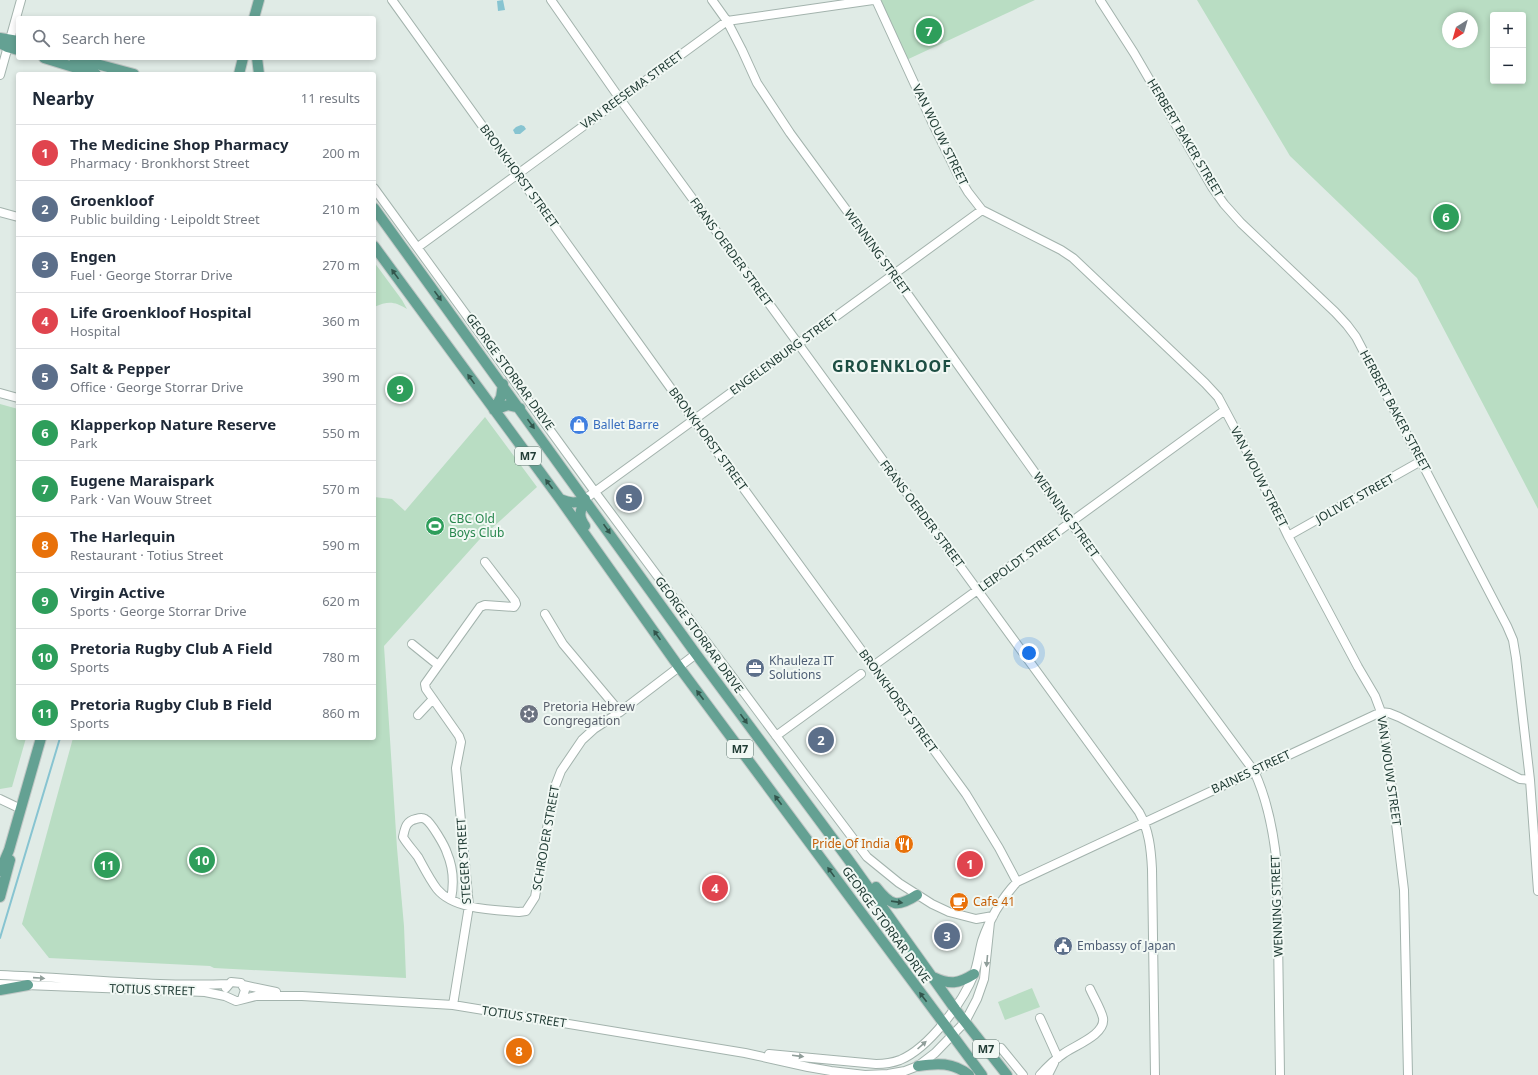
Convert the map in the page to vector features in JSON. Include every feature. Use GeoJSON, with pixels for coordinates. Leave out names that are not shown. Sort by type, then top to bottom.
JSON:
{"type":"FeatureCollection","features":[{"type":"Feature","properties":{"kind":"main road"},"geometry":{"type":"LineString","coordinates":[[255,16],[259,0]]}},
{"type":"Feature","properties":{"kind":"main road"},"geometry":{"type":"LineString","coordinates":[[7,42],[16,49]]}},
{"type":"Feature","properties":{"kind":"main road"},"geometry":{"type":"LineString","coordinates":[[50,60],[90,72]]}},
{"type":"Feature","properties":{"kind":"main road"},"geometry":{"type":"LineString","coordinates":[[82,60],[126,72]]}},
{"type":"Feature","properties":{"kind":"main road"},"geometry":{"type":"LineString","coordinates":[[240,72],[242,60]]}},
{"type":"Feature","properties":{"kind":"main road"},"geometry":{"type":"LineString","coordinates":[[257,60],[259,72]]}},
{"type":"Feature","properties":{"kind":"main road","name":"GEORGE STORRAR DRIVE"},"geometry":{"type":"LineString","coordinates":[[376,211],[503,384],[696,654],[848,859],[955,1009],[1007,1075]]}},
{"type":"Feature","properties":{"kind":"main road","name":"GEORGE STORRAR DRIVE"},"geometry":{"type":"LineString","coordinates":[[376,249],[560,499],[679,667],[982,1075]]}},
{"type":"Feature","properties":{"kind":"main road"},"geometry":{"type":"LineString","coordinates":[[494,410],[501,398],[503,384]]}},
{"type":"Feature","properties":{"kind":"main road"},"geometry":{"type":"LineString","coordinates":[[494,410],[508,405],[520,408]]}},
{"type":"Feature","properties":{"kind":"main road"},"geometry":{"type":"LineString","coordinates":[[560,499],[572,503],[578,502],[585,498]]}},
{"type":"Feature","properties":{"kind":"main road"},"geometry":{"type":"LineString","coordinates":[[585,498],[580,518],[612,562],[616,578]]}},
{"type":"Feature","properties":{"kind":"main road"},"geometry":{"type":"LineString","coordinates":[[0,871],[10,850],[40,740]]}},
{"type":"Feature","properties":{"kind":"main road"},"geometry":{"type":"LineString","coordinates":[[0,897],[10,859],[10,850]]}},
{"type":"Feature","properties":{"kind":"main road"},"geometry":{"type":"LineString","coordinates":[[848,859],[861,867],[883,896],[891,902],[902,904],[917,895]]}},
{"type":"Feature","properties":{"kind":"main road"},"geometry":{"type":"LineString","coordinates":[[933,978],[949,983],[964,980],[974,974]]}},
{"type":"Feature","properties":{"kind":"main road"},"geometry":{"type":"LineString","coordinates":[[0,990],[28,985]]}},
{"type":"Feature","properties":{"kind":"main road"},"geometry":{"type":"LineString","coordinates":[[918,1066],[948,1064],[959,1068],[969,1075]]}},
{"type":"Feature","properties":{"kind":"street"},"geometry":{"type":"LineString","coordinates":[[0,75],[7,42],[21,0]]}},
{"type":"Feature","properties":{"kind":"street","name":"BRONKHORST STREET"},"geometry":{"type":"LineString","coordinates":[[392,0],[966,794],[1018,882]]}},
{"type":"Feature","properties":{"kind":"street","name":"FRANS OERDER STREET"},"geometry":{"type":"LineString","coordinates":[[551,0],[620,99],[979,590],[1015,643],[1139,812],[1149,836],[1151,855],[1153,895],[1152,950],[1155,1075]]}},
{"type":"Feature","properties":{"kind":"street","name":"WENNING STREET"},"geometry":{"type":"LineString","coordinates":[[712,0],[727,21],[760,88],[1163,650],[1254,771],[1269,817],[1278,866],[1280,1075]]}},
{"type":"Feature","properties":{"kind":"street","name":"VAN REESEMA STREET"},"geometry":{"type":"LineString","coordinates":[[418,247],[727,21],[873,0]]}},
{"type":"Feature","properties":{"kind":"street","name":"VAN WOUW STREET"},"geometry":{"type":"LineString","coordinates":[[876,0],[932,122],[956,170],[968,192],[982,210],[1061,250],[1073,258],[1218,397],[1250,457],[1288,536],[1375,696],[1381,712],[1386,740],[1404,890],[1408,1075]]}},
{"type":"Feature","properties":{"kind":"street","name":"HERBERT BAKER STREET"},"geometry":{"type":"LineString","coordinates":[[1100,0],[1134,53],[1212,187],[1224,204],[1241,223],[1347,325],[1356,337],[1513,640],[1530,780],[1538,891]]}},
{"type":"Feature","properties":{"kind":"street","name":"GEORGE STORRAR DRIVE"},"geometry":{"type":"LineString","coordinates":[[376,191],[595,492],[867,857],[899,883],[938,907],[974,919],[991,919]]}},
{"type":"Feature","properties":{"kind":"street","name":"ENGELENBURG STREET"},"geometry":{"type":"LineString","coordinates":[[585,498],[982,210]]}},
{"type":"Feature","properties":{"kind":"street"},"geometry":{"type":"LineString","coordinates":[[0,212],[16,216]]}},
{"type":"Feature","properties":{"kind":"street"},"geometry":{"type":"LineString","coordinates":[[0,393],[16,397]]}},
{"type":"Feature","properties":{"kind":"street","name":"LEIPOLDT STREET"},"geometry":{"type":"LineString","coordinates":[[873,666],[1225,410]]}},
{"type":"Feature","properties":{"kind":"street","name":"JOLIVET STREET"},"geometry":{"type":"LineString","coordinates":[[1288,536],[1421,461]]}},
{"type":"Feature","properties":{"kind":"street"},"geometry":{"type":"LineString","coordinates":[[412,644],[438,665],[480,607],[485,605],[514,607],[516,604],[515,601],[485,562]]}},
{"type":"Feature","properties":{"kind":"street"},"geometry":{"type":"LineString","coordinates":[[545,614],[563,644],[620,712]]}},
{"type":"Feature","properties":{"kind":"street","name":"SCHRODER STREET"},"geometry":{"type":"LineString","coordinates":[[451,899],[453,888],[451,865],[447,852],[430,823],[425,819],[420,818],[410,820],[406,826],[403,837],[414,851],[438,889],[444,895],[458,904],[519,912],[526,911],[530,907],[535,897],[554,789],[558,778],[582,740],[594,729],[620,712],[696,654]]}},
{"type":"Feature","properties":{"kind":"street","name":"STEGER STREET"},"geometry":{"type":"LineString","coordinates":[[438,665],[425,684],[426,689],[459,736],[461,742],[456,763],[469,906],[453,1005]]}},
{"type":"Feature","properties":{"kind":"street"},"geometry":{"type":"LineString","coordinates":[[776,736],[861,674]]}},
{"type":"Feature","properties":{"kind":"street"},"geometry":{"type":"LineString","coordinates":[[418,715],[434,699]]}},
{"type":"Feature","properties":{"kind":"street"},"geometry":{"type":"LineString","coordinates":[[1381,712],[1399,717],[1520,779],[1530,780]]}},
{"type":"Feature","properties":{"kind":"street","name":"BAINES STREET"},"geometry":{"type":"LineString","coordinates":[[943,1024],[955,1009],[974,974],[983,940],[991,919],[1003,897],[1018,882],[1381,712]]}},
{"type":"Feature","properties":{"kind":"street"},"geometry":{"type":"LineString","coordinates":[[0,799],[21,809]]}},
{"type":"Feature","properties":{"kind":"street","name":"BAINES STREET"},"geometry":{"type":"LineString","coordinates":[[952,1036],[965,1022],[977,999],[984,979],[991,919]]}},
{"type":"Feature","properties":{"kind":"street","name":"TOTIUS STREET"},"geometry":{"type":"LineString","coordinates":[[0,975],[121,983],[199,985],[229,984]]}},
{"type":"Feature","properties":{"kind":"street"},"geometry":{"type":"LineString","coordinates":[[228,998],[225,989],[229,984],[238,981],[243,985],[245,994],[242,999]]}},
{"type":"Feature","properties":{"kind":"street","name":"TOTIUS STREET"},"geometry":{"type":"LineString","coordinates":[[0,984],[212,993],[236,1001],[263,996],[302,996],[453,1005],[745,1052],[808,1067],[865,1075],[890,1074],[905,1071],[918,1066],[935,1053],[952,1036]]}},
{"type":"Feature","properties":{"kind":"street","name":"TOTIUS STREET"},"geometry":{"type":"LineString","coordinates":[[243,985],[302,996]]}},
{"type":"Feature","properties":{"kind":"street"},"geometry":{"type":"LineString","coordinates":[[1040,1075],[1056,1060],[1089,1040],[1103,1024],[1103,1018],[1090,989]]}},
{"type":"Feature","properties":{"kind":"street"},"geometry":{"type":"LineString","coordinates":[[1040,1018],[1056,1060],[1048,1075]]}},
{"type":"Feature","properties":{"kind":"street","name":"TOTIUS STREET"},"geometry":{"type":"LineString","coordinates":[[745,1052],[790,1055],[857,1063],[876,1064],[894,1062],[905,1058],[921,1046],[943,1024]]}},
{"type":"Feature","properties":{"kind":"street"},"geometry":{"type":"LineString","coordinates":[[1001,1048],[1023,1075]]}},
{"type":"Feature","properties":{"kind":"street"},"geometry":{"type":"LineString","coordinates":[[857,1063],[865,1075],[876,1064]]}},
{"type":"Feature","properties":{"kind":"green space"},"geometry":{"type":"Polygon","coordinates":[[[877,0],[1035,0],[902,62],[877,0]]]}},
{"type":"Feature","properties":{"kind":"green space"},"geometry":{"type":"Polygon","coordinates":[[[1197,0],[1538,0],[1538,509],[1417,278],[1290,156],[1197,0]]]}},
{"type":"Feature","properties":{"kind":"green space"},"geometry":{"type":"Polygon","coordinates":[[[376,265],[407,309],[395,303],[376,306],[376,265]]]}},
{"type":"Feature","properties":{"kind":"green space"},"geometry":{"type":"Polygon","coordinates":[[[0,404],[16,408],[16,740],[25,740],[12,787],[0,789],[0,404]]]}},
{"type":"Feature","properties":{"kind":"green space"},"geometry":{"type":"Polygon","coordinates":[[[485,417],[537,487],[479,540],[384,646],[397,848],[404,926],[406,978],[49,958],[22,924],[72,740],[376,740],[376,497],[392,499],[405,511],[485,417]]]}},
{"type":"Feature","properties":{"kind":"green space"},"geometry":{"type":"Polygon","coordinates":[[[1032,988],[1040,1007],[1005,1020],[998,1002],[1032,988]]]}},
{"type":"Feature","properties":{"kind":"water"},"geometry":{"type":"Polygon","coordinates":[[[503,0],[505,10],[498,11],[497,1],[503,0]]]}},
{"type":"Feature","properties":{"kind":"water"},"geometry":{"type":"Polygon","coordinates":[[[521,125],[526,129],[520,134],[515,134],[513,130],[521,125]]]}},
{"type":"Feature","properties":{"kind":"waterway"},"geometry":{"type":"LineString","coordinates":[[0,938],[59,740]]}},
{"type":"Feature","properties":{"kind":"place","name":"Eugene Maraispark"},"geometry":{"type":"Point","coordinates":[929,31]}},
{"type":"Feature","properties":{"kind":"place","name":"Klapperkop Nature Reserve"},"geometry":{"type":"Point","coordinates":[1446,217]}},
{"type":"Feature","properties":{"kind":"place","name":"Virgin Active"},"geometry":{"type":"Point","coordinates":[400,389]}},
{"type":"Feature","properties":{"kind":"place","name":"Ballet Barre"},"geometry":{"type":"Point","coordinates":[579,425]}},
{"type":"Feature","properties":{"kind":"place","name":"Salt & Pepper"},"geometry":{"type":"Point","coordinates":[629,498]}},
{"type":"Feature","properties":{"kind":"place","name":"CBC Old Boys Club"},"geometry":{"type":"Point","coordinates":[435,526]}},
{"type":"Feature","properties":{"kind":"place","name":"Khauleza IT Solutions"},"geometry":{"type":"Point","coordinates":[755,668]}},
{"type":"Feature","properties":{"kind":"place","name":"Pretoria Hebrew Congregation"},"geometry":{"type":"Point","coordinates":[529,714]}},
{"type":"Feature","properties":{"kind":"place","name":"Groenkloof"},"geometry":{"type":"Point","coordinates":[821,740]}},
{"type":"Feature","properties":{"kind":"place","name":"Pride Of India"},"geometry":{"type":"Point","coordinates":[904,844]}},
{"type":"Feature","properties":{"kind":"place","name":"Pretoria Rugby Club A Field"},"geometry":{"type":"Point","coordinates":[202,860]}},
{"type":"Feature","properties":{"kind":"place","name":"The Medicine Shop Pharmacy"},"geometry":{"type":"Point","coordinates":[970,864]}},
{"type":"Feature","properties":{"kind":"place","name":"Pretoria Rugby Club B Field"},"geometry":{"type":"Point","coordinates":[107,865]}},
{"type":"Feature","properties":{"kind":"place","name":"Life Groenkloof Hospital"},"geometry":{"type":"Point","coordinates":[715,888]}},
{"type":"Feature","properties":{"kind":"place","name":"Cafe 41"},"geometry":{"type":"Point","coordinates":[959,902]}},
{"type":"Feature","properties":{"kind":"place","name":"Engen"},"geometry":{"type":"Point","coordinates":[947,936]}},
{"type":"Feature","properties":{"kind":"place","name":"Embassy of Japan"},"geometry":{"type":"Point","coordinates":[1063,946]}},
{"type":"Feature","properties":{"kind":"place","name":"The Harlequin"},"geometry":{"type":"Point","coordinates":[519,1051]}},
{"type":"Feature","properties":{"kind":"district","name":"GROENKLOOF"},"geometry":{"type":"Point","coordinates":[892,366]}}]}
